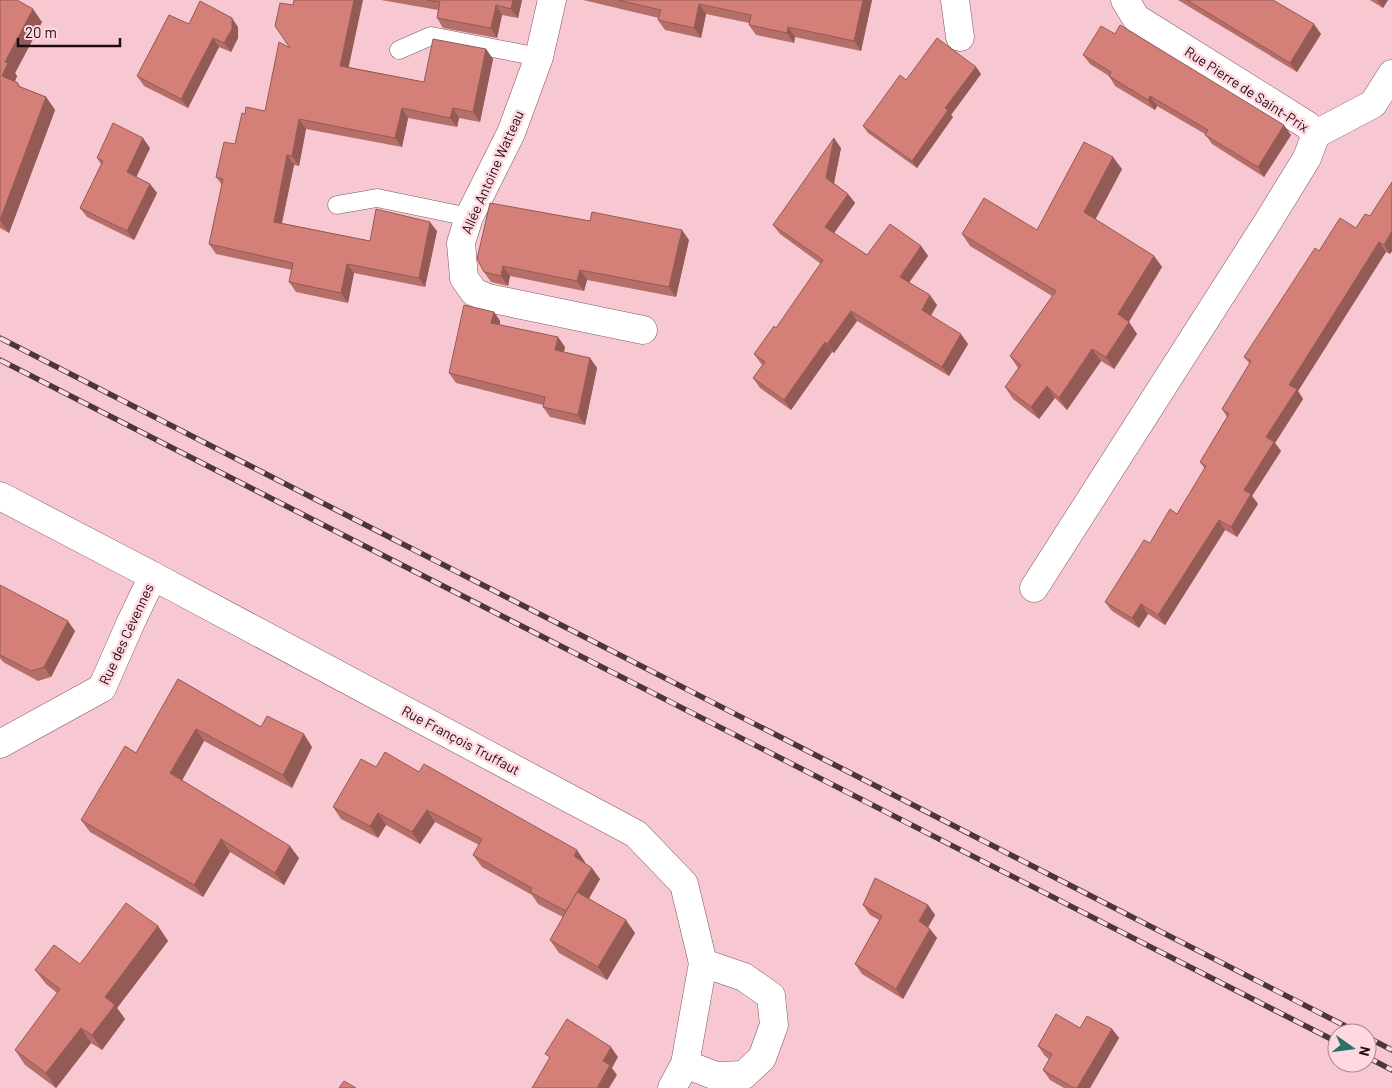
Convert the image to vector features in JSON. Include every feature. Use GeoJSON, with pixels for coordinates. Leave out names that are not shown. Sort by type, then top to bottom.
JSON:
{"type":"FeatureCollection","features":[{"type":"Feature","properties":{"kind":"street","name":"Allée Antoine Watteau"},"geometry":{"type":"LineString","coordinates":[[552,0],[539,57],[511,133],[469,217],[462,243],[464,278],[474,292],[488,298],[644,330]]}},
{"type":"Feature","properties":{"kind":"street"},"geometry":{"type":"LineString","coordinates":[[955,0],[960,37]]}},
{"type":"Feature","properties":{"kind":"street","name":"Rue Pierre de Saint-Prix"},"geometry":{"type":"LineString","coordinates":[[1124,0],[1136,18],[1307,125],[1316,134],[1373,104],[1392,74]]}},
{"type":"Feature","properties":{"kind":"street"},"geometry":{"type":"LineString","coordinates":[[1034,588],[1269,220],[1307,158],[1316,134]]}},
{"type":"Feature","properties":{"kind":"street","name":"Rue des Cévennes"},"geometry":{"type":"LineString","coordinates":[[0,496],[152,576],[102,688],[0,744]]}},
{"type":"Feature","properties":{"kind":"street","name":"Rue François Truffaut"},"geometry":{"type":"LineString","coordinates":[[152,576],[636,834],[684,884],[703,963],[686,1064],[672,1088]]}},
{"type":"Feature","properties":{"kind":"street"},"geometry":{"type":"LineString","coordinates":[[686,1064],[716,1076],[744,1075],[762,1058],[774,1025],[771,996],[744,977],[703,963]]}},
{"type":"Feature","properties":{"kind":"lane"},"geometry":{"type":"LineString","coordinates":[[399,50],[431,36],[539,57]]}},
{"type":"Feature","properties":{"kind":"lane"},"geometry":{"type":"LineString","coordinates":[[337,205],[377,198],[469,217]]}},
{"type":"Feature","properties":{"kind":"building"},"geometry":{"type":"Polygon","coordinates":[[[0,0],[17,0],[33,9],[5,62],[8,63],[2,76],[18,83],[18,86],[46,97],[0,220],[0,0]]]}},
{"type":"Feature","properties":{"kind":"building"},"geometry":{"type":"Polygon","coordinates":[[[294,0],[354,0],[340,66],[424,82],[433,39],[486,49],[473,112],[453,108],[450,118],[402,108],[395,138],[299,119],[292,156],[287,155],[274,222],[370,241],[376,209],[430,222],[419,278],[347,264],[341,293],[289,282],[293,263],[209,244],[223,179],[216,177],[224,142],[235,144],[242,113],[245,114],[246,107],[265,111],[279,42],[290,48],[275,26],[280,3],[293,5],[294,0]]]}},
{"type":"Feature","properties":{"kind":"building"},"geometry":{"type":"Polygon","coordinates":[[[427,0],[513,0],[511,9],[496,5],[491,28],[437,18],[440,2],[427,0]]]}},
{"type":"Feature","properties":{"kind":"building"},"geometry":{"type":"Polygon","coordinates":[[[618,0],[863,0],[854,41],[788,27],[787,33],[749,25],[751,15],[699,4],[694,28],[658,20],[661,10],[618,0]]]}},
{"type":"Feature","properties":{"kind":"building"},"geometry":{"type":"Polygon","coordinates":[[[1187,0],[1273,0],[1314,24],[1290,63],[1187,0]]]}},
{"type":"Feature","properties":{"kind":"building"},"geometry":{"type":"Polygon","coordinates":[[[200,1],[232,18],[232,29],[224,43],[213,38],[181,99],[137,76],[169,15],[189,24],[200,1]]]}},
{"type":"Feature","properties":{"kind":"building"},"geometry":{"type":"Polygon","coordinates":[[[1120,25],[1284,125],[1258,167],[1205,135],[1208,130],[1150,96],[1148,100],[1109,76],[1111,72],[1083,55],[1101,26],[1115,34],[1120,25]]]}},
{"type":"Feature","properties":{"kind":"building"},"geometry":{"type":"Polygon","coordinates":[[[937,38],[976,67],[945,108],[948,110],[912,161],[863,126],[900,75],[906,80],[937,38]]]}},
{"type":"Feature","properties":{"kind":"building"},"geometry":{"type":"Polygon","coordinates":[[[113,123],[143,138],[127,172],[150,184],[127,231],[80,208],[103,161],[97,158],[113,123]]]}},
{"type":"Feature","properties":{"kind":"building"},"geometry":{"type":"Polygon","coordinates":[[[834,138],[826,178],[848,194],[825,227],[867,255],[890,224],[921,246],[900,277],[930,295],[922,310],[961,334],[942,367],[851,311],[827,344],[825,342],[784,400],[753,378],[765,362],[754,354],[774,326],[776,328],[823,260],[773,225],[834,138]]]}},
{"type":"Feature","properties":{"kind":"building"},"geometry":{"type":"Polygon","coordinates":[[[1084,142],[1113,157],[1084,212],[1154,256],[1118,314],[1129,322],[1106,357],[1092,349],[1059,398],[1047,386],[1031,407],[1005,387],[1021,365],[1010,356],[1056,291],[962,234],[984,198],[1037,230],[1084,142]]]}},
{"type":"Feature","properties":{"kind":"building"},"geometry":{"type":"Polygon","coordinates":[[[1392,182],[1392,231],[1384,245],[1379,242],[1289,385],[1297,389],[1266,437],[1274,442],[1244,490],[1251,494],[1231,527],[1219,520],[1158,615],[1141,604],[1132,618],[1105,602],[1144,540],[1150,543],[1170,509],[1177,514],[1206,466],[1200,462],[1229,414],[1222,409],[1251,361],[1244,357],[1315,248],[1319,251],[1340,218],[1356,228],[1365,214],[1370,216],[1392,182]]]}},
{"type":"Feature","properties":{"kind":"building"},"geometry":{"type":"Polygon","coordinates":[[[490,203],[590,221],[592,212],[682,230],[669,287],[580,270],[577,281],[503,266],[501,276],[484,272],[477,259],[490,203]]]}},
{"type":"Feature","properties":{"kind":"building"},"geometry":{"type":"Polygon","coordinates":[[[464,305],[494,312],[491,323],[558,337],[555,350],[590,358],[578,415],[543,407],[545,397],[449,373],[464,305]]]}},
{"type":"Feature","properties":{"kind":"building"},"geometry":{"type":"Polygon","coordinates":[[[0,585],[68,621],[44,667],[31,671],[0,655],[0,585]]]}},
{"type":"Feature","properties":{"kind":"building"},"geometry":{"type":"Polygon","coordinates":[[[178,679],[261,727],[267,716],[304,734],[283,775],[196,729],[170,773],[290,846],[275,873],[221,839],[194,885],[81,820],[125,746],[136,753],[178,679]]]}},
{"type":"Feature","properties":{"kind":"building"},"geometry":{"type":"Polygon","coordinates":[[[385,752],[419,772],[424,764],[577,850],[574,856],[592,868],[566,911],[530,892],[532,888],[473,855],[482,839],[427,810],[412,832],[378,813],[370,826],[333,807],[361,759],[376,767],[385,752]]]}},
{"type":"Feature","properties":{"kind":"building"},"geometry":{"type":"Polygon","coordinates":[[[875,878],[928,905],[919,921],[930,929],[896,989],[855,964],[882,916],[863,905],[875,878]]]}},
{"type":"Feature","properties":{"kind":"building"},"geometry":{"type":"Polygon","coordinates":[[[577,892],[626,920],[598,967],[550,940],[577,892]]]}},
{"type":"Feature","properties":{"kind":"building"},"geometry":{"type":"Polygon","coordinates":[[[126,903],[158,926],[105,997],[115,1005],[92,1035],[81,1028],[46,1073],[15,1050],[60,989],[35,970],[54,945],[80,964],[126,903]]]}},
{"type":"Feature","properties":{"kind":"building"},"geometry":{"type":"Polygon","coordinates":[[[1056,1014],[1080,1028],[1087,1016],[1112,1029],[1077,1088],[1043,1070],[1052,1054],[1038,1046],[1056,1014]]]}},
{"type":"Feature","properties":{"kind":"building"},"geometry":{"type":"Polygon","coordinates":[[[567,1019],[611,1047],[603,1061],[610,1065],[597,1088],[532,1088],[550,1057],[545,1054],[567,1019]]]}},
{"type":"Feature","properties":{"kind":"building"},"geometry":{"type":"Polygon","coordinates":[[[344,1081],[356,1088],[339,1088],[344,1081]]]}},
{"type":"Feature","properties":{"kind":"railway"},"geometry":{"type":"LineString","coordinates":[[0,338],[1339,1023]]}},
{"type":"Feature","properties":{"kind":"railway"},"geometry":{"type":"LineString","coordinates":[[0,360],[1327,1037]]}},
{"type":"Feature","properties":{"kind":"railway"},"geometry":{"type":"LineString","coordinates":[[1377,1042],[1392,1050]]}},
{"type":"Feature","properties":{"kind":"railway"},"geometry":{"type":"LineString","coordinates":[[1377,1062],[1392,1070]]}}]}
